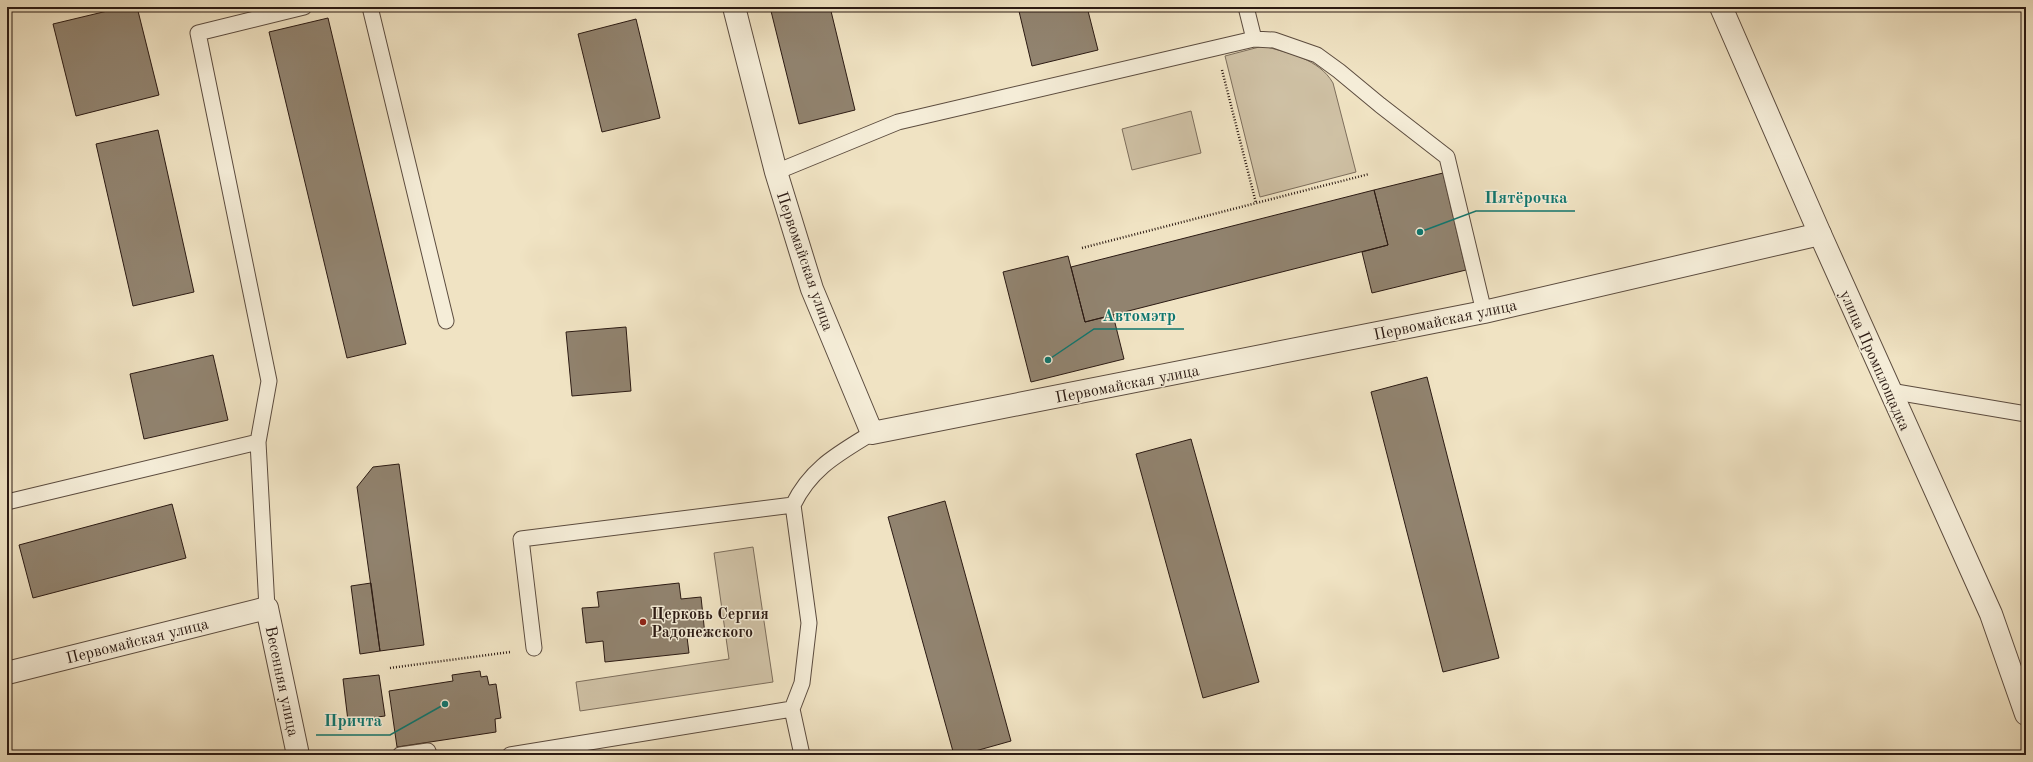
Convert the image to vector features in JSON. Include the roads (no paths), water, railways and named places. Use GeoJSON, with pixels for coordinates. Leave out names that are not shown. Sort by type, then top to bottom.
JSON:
{"type":"FeatureCollection","features":[{"type":"Feature","properties":{"kind":"street","name":"Первомайская улица"},"geometry":{"type":"LineString","coordinates":[[734,7],[776,172],[812,289],[872,433],[1484,312],[1820,234]]}},
{"type":"Feature","properties":{"kind":"street","name":"улица Промплощадка"},"geometry":{"type":"LineString","coordinates":[[1721,7],[1820,234],[1991,614],[2026,714]]}},
{"type":"Feature","properties":{"kind":"street","name":"Первомайская улица"},"geometry":{"type":"LineString","coordinates":[[7,673],[267,608]]}},
{"type":"Feature","properties":{"kind":"street","name":"Весенняя улица"},"geometry":{"type":"LineString","coordinates":[[267,608],[298,755]]}},
{"type":"Feature","properties":{"kind":"lane"},"geometry":{"type":"LineString","coordinates":[[267,608],[258,442],[269,381],[198,33],[304,7]]}},
{"type":"Feature","properties":{"kind":"lane"},"geometry":{"type":"LineString","coordinates":[[370,7],[446,321]]}},
{"type":"Feature","properties":{"kind":"lane"},"geometry":{"type":"LineString","coordinates":[[1246,7],[1254,39]]}},
{"type":"Feature","properties":{"kind":"lane"},"geometry":{"type":"LineString","coordinates":[[776,172],[898,122],[1254,39],[1274,40],[1317,55],[1447,157],[1484,312]]}},
{"type":"Feature","properties":{"kind":"lane"},"geometry":{"type":"LineString","coordinates":[[1890,391],[2026,414]]}},
{"type":"Feature","properties":{"kind":"lane"},"geometry":{"type":"LineString","coordinates":[[802,755],[792,709],[802,683],[809,623],[793,505],[802,488],[813,474],[841,452],[872,433]]}},
{"type":"Feature","properties":{"kind":"lane"},"geometry":{"type":"LineString","coordinates":[[7,502],[258,442]]}},
{"type":"Feature","properties":{"kind":"lane"},"geometry":{"type":"LineString","coordinates":[[534,648],[522,539],[793,505]]}},
{"type":"Feature","properties":{"kind":"lane"},"geometry":{"type":"LineString","coordinates":[[510,755],[792,709]]}},
{"type":"Feature","properties":{"kind":"lane"},"geometry":{"type":"LineString","coordinates":[[400,755],[428,751],[429,755]]}},
{"type":"Feature","properties":{"kind":"place","name":"Пятёрочка"},"geometry":{"type":"Point","coordinates":[1420,232]}},
{"type":"Feature","properties":{"kind":"place","name":"Автомэтр"},"geometry":{"type":"Point","coordinates":[1048,360]}},
{"type":"Feature","properties":{"kind":"place","name":"Церковь Сергия Радонежского"},"geometry":{"type":"Point","coordinates":[643,622]}},
{"type":"Feature","properties":{"kind":"place","name":"Причта"},"geometry":{"type":"Point","coordinates":[445,704]}}]}
